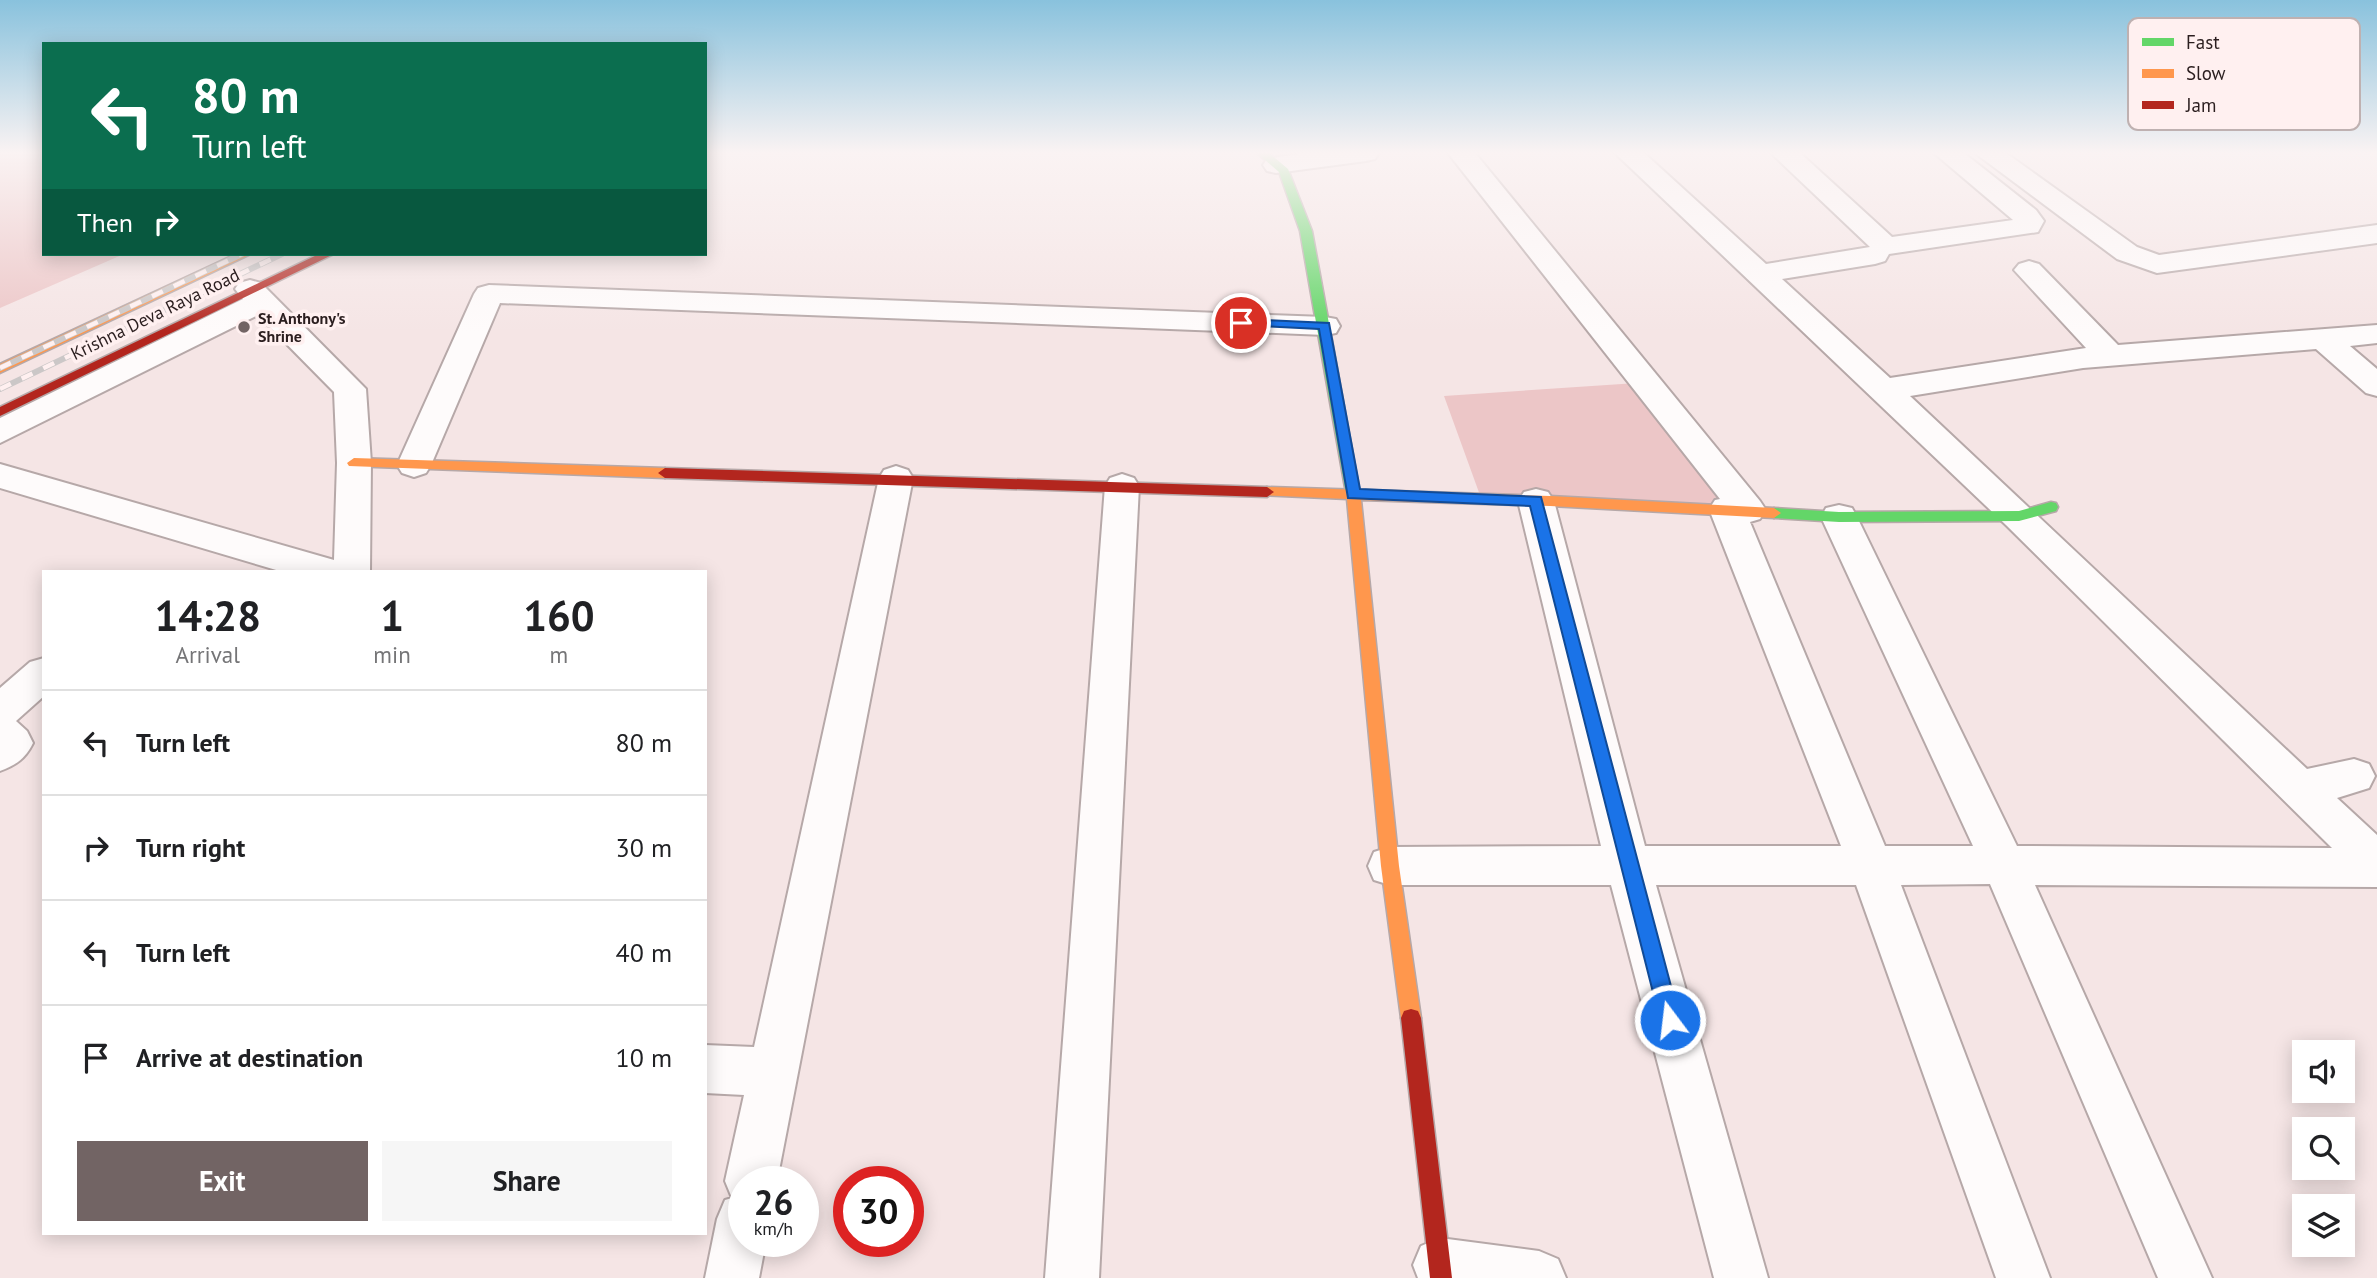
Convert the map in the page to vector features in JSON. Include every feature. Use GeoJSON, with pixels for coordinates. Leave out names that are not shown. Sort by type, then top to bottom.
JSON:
{"type":"FeatureCollection","features":[{"type":"Feature","properties":{"kind":"street"},"geometry":{"type":"LineString","coordinates":[[1299,213],[1306,231],[1325,326],[1353,494],[1390,866],[1403,952],[1440,1272],[1539,1278]]}},
{"type":"Feature","properties":{"kind":"street"},"geometry":{"type":"LineString","coordinates":[[1507,213],[1737,509],[2023,1278]]}},
{"type":"Feature","properties":{"kind":"street"},"geometry":{"type":"LineString","coordinates":[[1694,213],[1883,390],[2035,512],[2078,553],[2299,789],[2377,866]]}},
{"type":"Feature","properties":{"kind":"street"},"geometry":{"type":"LineString","coordinates":[[1849,213],[1886,246],[2028,226],[2030,221],[2022,213]]}},
{"type":"Feature","properties":{"kind":"street"},"geometry":{"type":"LineString","coordinates":[[2071,213],[2127,253],[2157,264],[2377,234]]}},
{"type":"Feature","properties":{"kind":"street","name":"Krishna Deva Raya Road"},"geometry":{"type":"LineString","coordinates":[[0,369],[241,256]]}},
{"type":"Feature","properties":{"kind":"street","name":"Krishna Deva Raya Road"},"geometry":{"type":"LineString","coordinates":[[0,412],[256,295],[324,256]]}},
{"type":"Feature","properties":{"kind":"street"},"geometry":{"type":"LineString","coordinates":[[1761,274],[1875,256]]}},
{"type":"Feature","properties":{"kind":"street"},"geometry":{"type":"LineString","coordinates":[[2029,270],[2111,356]]}},
{"type":"Feature","properties":{"kind":"street"},"geometry":{"type":"LineString","coordinates":[[414,466],[489,294],[1325,326]]}},
{"type":"Feature","properties":{"kind":"street"},"geometry":{"type":"LineString","coordinates":[[0,432],[256,295],[350,389],[354,463],[352,570]]}},
{"type":"Feature","properties":{"kind":"street"},"geometry":{"type":"LineString","coordinates":[[1883,390],[2111,356],[2377,334]]}},
{"type":"Feature","properties":{"kind":"street"},"geometry":{"type":"LineString","coordinates":[[2323,338],[2377,386]]}},
{"type":"Feature","properties":{"kind":"street"},"geometry":{"type":"LineString","coordinates":[[354,463],[1353,494],[1737,509],[1839,517],[2035,512]]}},
{"type":"Feature","properties":{"kind":"street"},"geometry":{"type":"LineString","coordinates":[[0,476],[321,570]]}},
{"type":"Feature","properties":{"kind":"street"},"geometry":{"type":"LineString","coordinates":[[754,1166],[896,478]]}},
{"type":"Feature","properties":{"kind":"street"},"geometry":{"type":"LineString","coordinates":[[1072,1278],[1122,486]]}},
{"type":"Feature","properties":{"kind":"street"},"geometry":{"type":"LineString","coordinates":[[1536,501],[1628,866],[1741,1278]]}},
{"type":"Feature","properties":{"kind":"street"},"geometry":{"type":"LineString","coordinates":[[1839,517],[2004,865],[2185,1278]]}},
{"type":"Feature","properties":{"kind":"street"},"geometry":{"type":"LineString","coordinates":[[0,711],[42,675]]}},
{"type":"Feature","properties":{"kind":"street"},"geometry":{"type":"LineString","coordinates":[[0,732],[12,743],[0,754]]}},
{"type":"Feature","properties":{"kind":"street"},"geometry":{"type":"LineString","coordinates":[[2299,789],[2354,776]]}},
{"type":"Feature","properties":{"kind":"street"},"geometry":{"type":"LineString","coordinates":[[1390,866],[2377,866]]}},
{"type":"Feature","properties":{"kind":"street"},"geometry":{"type":"LineString","coordinates":[[707,1069],[774,1072]]}},
{"type":"Feature","properties":{"kind":"street"},"geometry":{"type":"LineString","coordinates":[[732,1278],[736,1257]]}},
{"type":"Feature","properties":{"kind":"shaded area"},"geometry":{"type":"Polygon","coordinates":[[[0,213],[42,213],[42,256],[119,256],[0,308],[0,213]]]}},
{"type":"Feature","properties":{"kind":"shaded area"},"geometry":{"type":"Polygon","coordinates":[[[1637,383],[1748,510],[1481,498],[1444,396],[1637,383]]]}},
{"type":"Feature","properties":{"kind":"railway"},"geometry":{"type":"LineString","coordinates":[[0,368],[238,256]]}},
{"type":"Feature","properties":{"kind":"railway"},"geometry":{"type":"LineString","coordinates":[[0,389],[278,256]]}},
{"type":"Feature","properties":{"kind":"traffic: fast"},"geometry":{"type":"LineString","coordinates":[[1299,213],[1306,231],[1354,499]]}},
{"type":"Feature","properties":{"kind":"traffic: fast"},"geometry":{"type":"LineString","coordinates":[[1774,513],[1839,517],[2019,516],[2051,507]]}},
{"type":"Feature","properties":{"kind":"traffic: slow"},"geometry":{"type":"LineString","coordinates":[[0,369],[241,256]]}},
{"type":"Feature","properties":{"kind":"traffic: slow"},"geometry":{"type":"LineString","coordinates":[[354,463],[665,473]]}},
{"type":"Feature","properties":{"kind":"traffic: slow"},"geometry":{"type":"LineString","coordinates":[[1267,492],[1550,501],[1774,513]]}},
{"type":"Feature","properties":{"kind":"traffic: slow"},"geometry":{"type":"LineString","coordinates":[[1354,499],[1390,866],[1411,1018]]}},
{"type":"Feature","properties":{"kind":"traffic: jam"},"geometry":{"type":"LineString","coordinates":[[0,412],[324,256]]}},
{"type":"Feature","properties":{"kind":"traffic: jam"},"geometry":{"type":"LineString","coordinates":[[665,473],[1267,492]]}},
{"type":"Feature","properties":{"kind":"traffic: jam"},"geometry":{"type":"LineString","coordinates":[[1411,1018],[1441,1278]]}},
{"type":"Feature","properties":{"kind":"place","name":"St. Anthony's Shrine"},"geometry":{"type":"Point","coordinates":[244,327]}},
{"type":"Feature","properties":{"kind":"route"},"geometry":{"type":"LineString","coordinates":[[1241,323],[1325,326],[1353,494],[1536,501],[1628,866],[1670,1020]]}}]}
